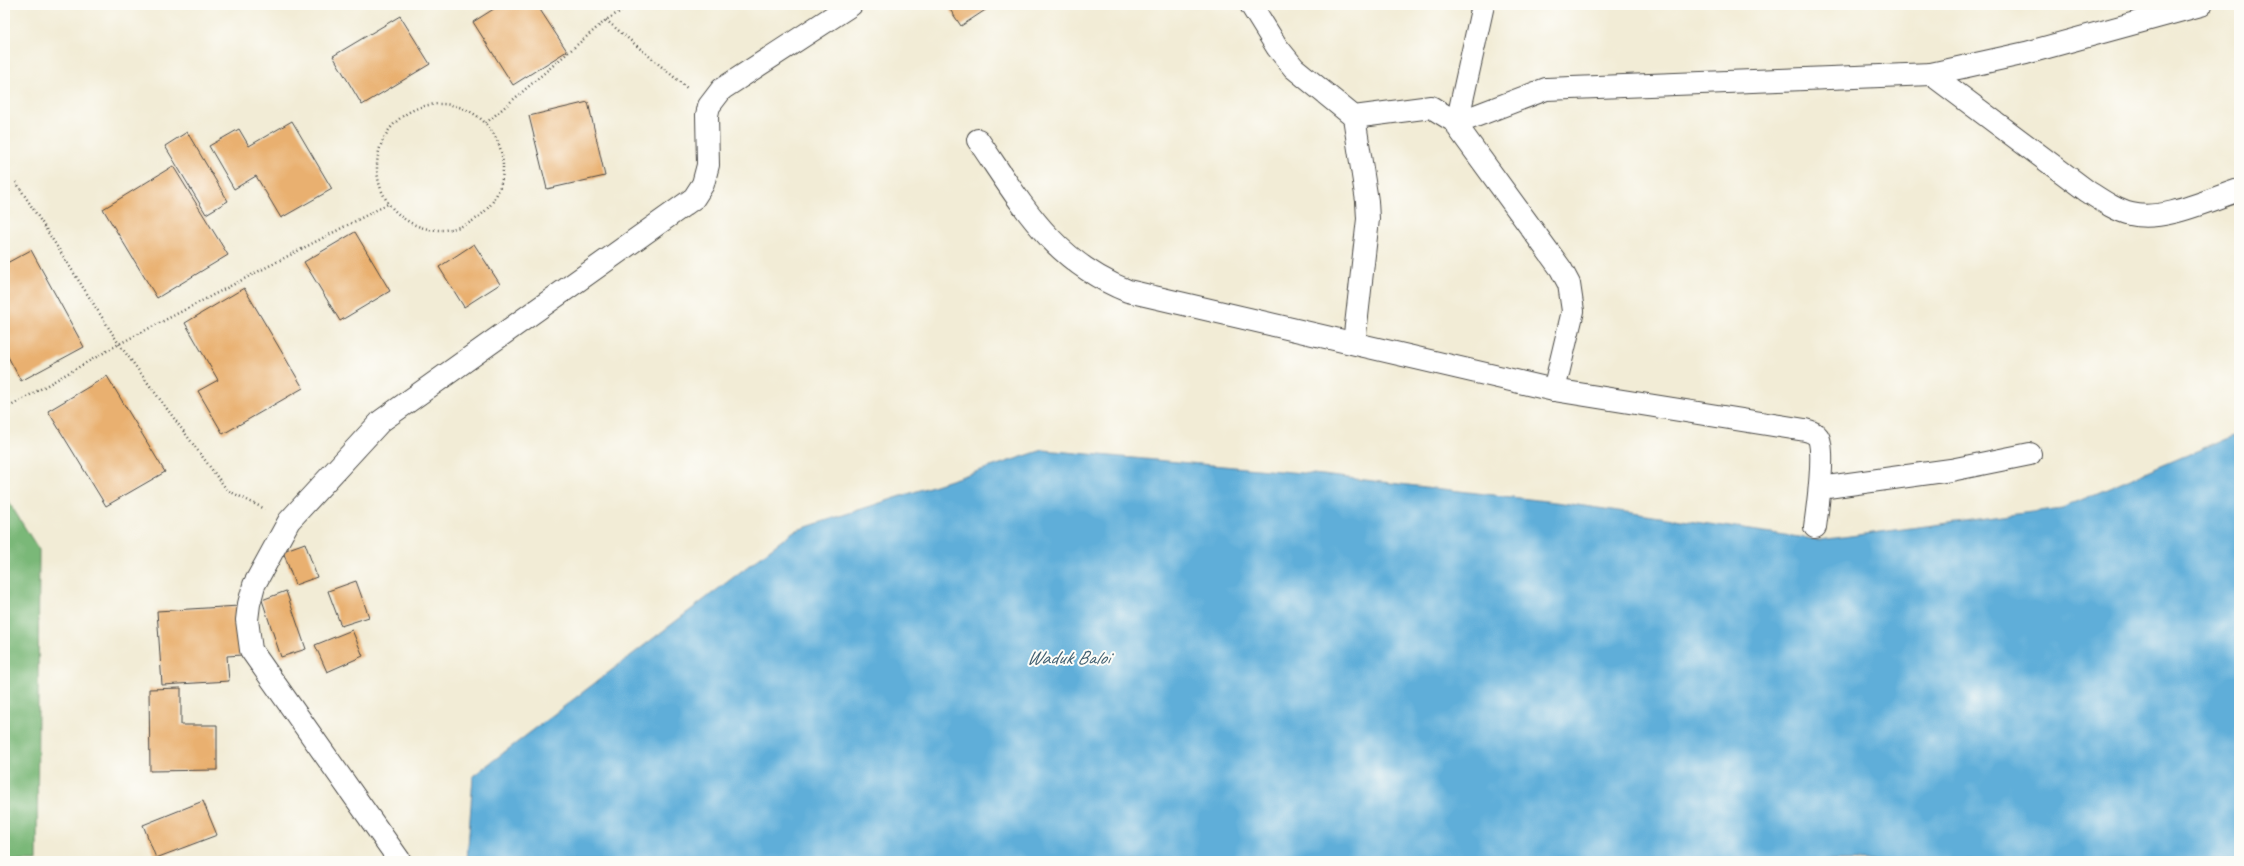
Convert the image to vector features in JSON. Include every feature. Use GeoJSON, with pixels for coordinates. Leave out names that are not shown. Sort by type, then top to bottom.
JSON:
{"type":"FeatureCollection","features":[{"type":"Feature","properties":{"kind":"street"},"geometry":{"type":"LineString","coordinates":[[400,861],[251,650],[247,620],[254,585],[289,521],[382,421],[694,198],[703,184],[708,165],[707,115],[709,106],[722,89],[852,5]]}},
{"type":"Feature","properties":{"kind":"street"},"geometry":{"type":"LineString","coordinates":[[1251,5],[1277,47],[1294,68],[1354,117],[1367,201],[1368,219],[1354,343]]}},
{"type":"Feature","properties":{"kind":"street"},"geometry":{"type":"LineString","coordinates":[[1483,5],[1457,123],[1459,129],[1561,269],[1568,284],[1573,311],[1554,390]]}},
{"type":"Feature","properties":{"kind":"street"},"geometry":{"type":"LineString","coordinates":[[1457,123],[1546,89],[1931,74],[2026,53],[2201,5]]}},
{"type":"Feature","properties":{"kind":"street"},"geometry":{"type":"LineString","coordinates":[[1931,74],[2087,191],[2112,207],[2125,212],[2147,216],[2164,214],[2239,190]]}},
{"type":"Feature","properties":{"kind":"street"},"geometry":{"type":"LineString","coordinates":[[1354,117],[1431,107],[1457,123]]}},
{"type":"Feature","properties":{"kind":"street"},"geometry":{"type":"LineString","coordinates":[[978,140],[1033,220],[1052,243],[1075,262],[1104,282],[1128,291],[1554,390],[1805,430],[1815,434],[1821,443],[1820,488],[1815,527]]}},
{"type":"Feature","properties":{"kind":"street"},"geometry":{"type":"LineString","coordinates":[[1820,488],[1951,470],[2030,454]]}},
{"type":"Feature","properties":{"kind":"path"},"geometry":{"type":"LineString","coordinates":[[486,123],[606,20],[631,5]]}},
{"type":"Feature","properties":{"kind":"path"},"geometry":{"type":"LineString","coordinates":[[606,20],[709,106]]}},
{"type":"Feature","properties":{"kind":"path"},"geometry":{"type":"LineString","coordinates":[[448,104],[469,111],[486,123],[498,140],[504,160],[503,181],[495,200],[482,216],[464,227],[443,231],[422,229],[403,219],[388,204],[379,186],[376,165],[380,144],[391,126],[407,112],[427,105],[448,104]]}},
{"type":"Feature","properties":{"kind":"path"},"geometry":{"type":"LineString","coordinates":[[16,182],[119,344],[227,490],[289,521]]}},
{"type":"Feature","properties":{"kind":"path"},"geometry":{"type":"LineString","coordinates":[[9,407],[119,344],[388,204]]}},
{"type":"Feature","properties":{"kind":"green space"},"geometry":{"type":"Polygon","coordinates":[[[5,496],[39,550],[37,861],[5,861],[5,496]]]}},
{"type":"Feature","properties":{"kind":"water","name":"Waduk Baloi"},"geometry":{"type":"Polygon","coordinates":[[[2239,433],[2239,861],[467,861],[473,776],[794,531],[1043,450],[1313,474],[1563,503],[1820,540],[2062,508],[2239,433]]]}},
{"type":"Feature","properties":{"kind":"building"},"geometry":{"type":"Polygon","coordinates":[[[500,5],[537,5],[567,51],[513,85],[473,22],[500,5]]]}},
{"type":"Feature","properties":{"kind":"building"},"geometry":{"type":"Polygon","coordinates":[[[947,5],[993,5],[961,26],[947,5]]]}},
{"type":"Feature","properties":{"kind":"building"},"geometry":{"type":"Polygon","coordinates":[[[400,16],[430,64],[362,105],[333,56],[400,16]]]}},
{"type":"Feature","properties":{"kind":"building"},"geometry":{"type":"Polygon","coordinates":[[[588,102],[605,176],[547,189],[529,116],[588,102]]]}},
{"type":"Feature","properties":{"kind":"building"},"geometry":{"type":"Polygon","coordinates":[[[292,121],[332,189],[281,218],[256,176],[234,189],[209,146],[239,129],[249,146],[292,121]]]}},
{"type":"Feature","properties":{"kind":"building"},"geometry":{"type":"Polygon","coordinates":[[[187,132],[228,201],[206,214],[165,146],[187,132]]]}},
{"type":"Feature","properties":{"kind":"building"},"geometry":{"type":"Polygon","coordinates":[[[173,166],[228,255],[157,298],[103,209],[173,166]]]}},
{"type":"Feature","properties":{"kind":"building"},"geometry":{"type":"Polygon","coordinates":[[[355,232],[390,291],[340,321],[304,262],[355,232]]]}},
{"type":"Feature","properties":{"kind":"building"},"geometry":{"type":"Polygon","coordinates":[[[474,244],[500,284],[464,307],[439,267],[474,244]]]}},
{"type":"Feature","properties":{"kind":"building"},"geometry":{"type":"Polygon","coordinates":[[[31,250],[84,347],[21,381],[5,351],[5,264],[31,250]]]}},
{"type":"Feature","properties":{"kind":"building"},"geometry":{"type":"Polygon","coordinates":[[[244,288],[303,388],[223,434],[198,391],[218,380],[185,323],[244,288]]]}},
{"type":"Feature","properties":{"kind":"building"},"geometry":{"type":"Polygon","coordinates":[[[107,376],[165,472],[106,506],[48,411],[107,376]]]}},
{"type":"Feature","properties":{"kind":"building"},"geometry":{"type":"Polygon","coordinates":[[[305,543],[317,577],[295,585],[283,551],[305,543]]]}},
{"type":"Feature","properties":{"kind":"building"},"geometry":{"type":"Polygon","coordinates":[[[356,581],[369,617],[341,626],[328,591],[356,581]]]}},
{"type":"Feature","properties":{"kind":"building"},"geometry":{"type":"Polygon","coordinates":[[[286,591],[306,649],[281,657],[262,600],[286,591]]]}},
{"type":"Feature","properties":{"kind":"building"},"geometry":{"type":"Polygon","coordinates":[[[239,606],[242,655],[227,656],[229,681],[162,685],[157,611],[239,606]]]}},
{"type":"Feature","properties":{"kind":"building"},"geometry":{"type":"Polygon","coordinates":[[[352,630],[363,656],[327,672],[315,645],[352,630]]]}},
{"type":"Feature","properties":{"kind":"building"},"geometry":{"type":"Polygon","coordinates":[[[181,688],[181,725],[217,725],[217,770],[150,771],[149,689],[181,688]]]}},
{"type":"Feature","properties":{"kind":"building"},"geometry":{"type":"Polygon","coordinates":[[[203,801],[217,835],[156,858],[143,825],[203,801]]]}}]}
